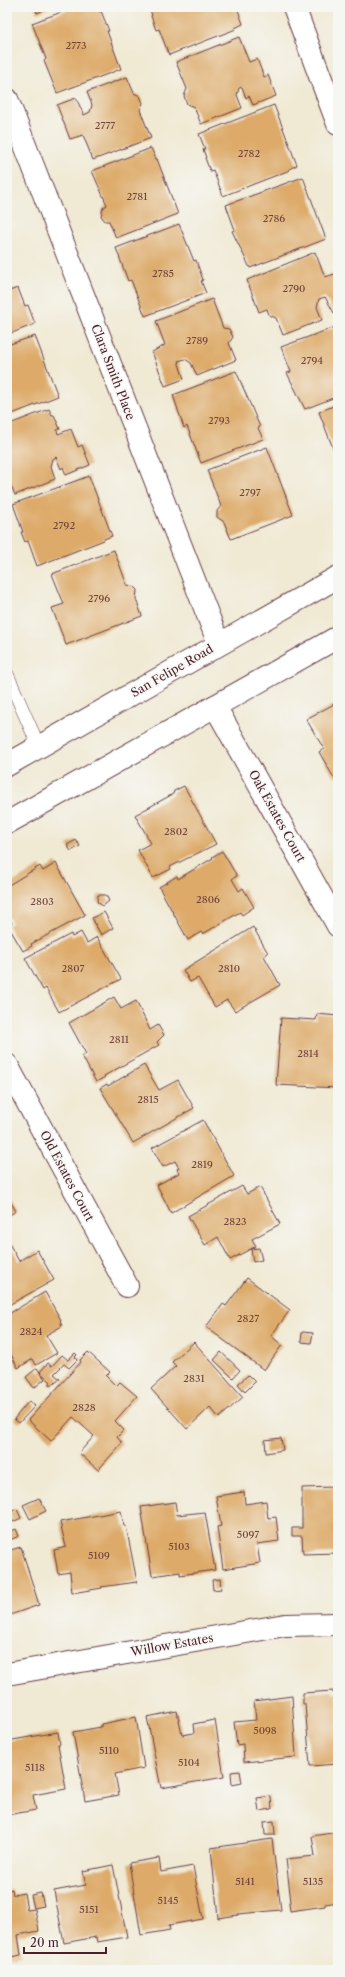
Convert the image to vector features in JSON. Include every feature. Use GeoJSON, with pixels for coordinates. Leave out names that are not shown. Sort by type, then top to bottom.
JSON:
{"type":"FeatureCollection","features":[{"type":"Feature","properties":{"kind":"street"},"geometry":{"type":"LineString","coordinates":[[294,7],[338,124]]}},
{"type":"Feature","properties":{"kind":"street","name":"Clara Smith Place"},"geometry":{"type":"LineString","coordinates":[[7,99],[219,644]]}},
{"type":"Feature","properties":{"kind":"street","name":"San Felipe Road"},"geometry":{"type":"LineString","coordinates":[[7,765],[338,577]]}},
{"type":"Feature","properties":{"kind":"street"},"geometry":{"type":"LineString","coordinates":[[7,823],[338,636]]}},
{"type":"Feature","properties":{"kind":"street","name":"Oak Estates Court"},"geometry":{"type":"LineString","coordinates":[[215,706],[338,926]]}},
{"type":"Feature","properties":{"kind":"street","name":"Old Estates Court"},"geometry":{"type":"LineString","coordinates":[[7,1065],[127,1286]]}},
{"type":"Feature","properties":{"kind":"street","name":"Willow Estates"},"geometry":{"type":"LineString","coordinates":[[7,1674],[285,1625],[338,1624]]}},
{"type":"Feature","properties":{"kind":"lane"},"geometry":{"type":"LineString","coordinates":[[7,674],[39,747]]}},
{"type":"Feature","properties":{"kind":"building"},"geometry":{"type":"Polygon","coordinates":[[[35,7],[51,7],[37,13],[35,7]]]}},
{"type":"Feature","properties":{"kind":"building"},"geometry":{"type":"Polygon","coordinates":[[[75,7],[97,7],[99,12],[101,11],[121,69],[57,93],[44,61],[46,59],[32,23],[75,7]]]}},
{"type":"Feature","properties":{"kind":"building"},"geometry":{"type":"Polygon","coordinates":[[[237,7],[243,24],[235,28],[236,29],[169,55],[159,29],[156,30],[149,8],[237,7]]]}},
{"type":"Feature","properties":{"kind":"building"},"geometry":{"type":"Polygon","coordinates":[[[239,37],[249,62],[257,59],[264,77],[268,75],[276,96],[253,105],[249,96],[246,98],[242,87],[239,88],[237,95],[242,108],[201,124],[194,107],[187,104],[184,96],[187,89],[176,62],[239,37]]]}},
{"type":"Feature","properties":{"kind":"building"},"geometry":{"type":"Polygon","coordinates":[[[127,77],[134,93],[140,96],[143,103],[140,110],[151,138],[93,160],[83,135],[70,139],[57,105],[76,98],[84,115],[90,112],[92,105],[87,92],[127,77]]]}},
{"type":"Feature","properties":{"kind":"building"},"geometry":{"type":"Polygon","coordinates":[[[274,105],[297,165],[289,169],[290,170],[223,196],[213,170],[210,171],[203,149],[205,149],[199,134],[274,105]]]}},
{"type":"Feature","properties":{"kind":"building"},"geometry":{"type":"Polygon","coordinates":[[[151,148],[157,159],[178,214],[116,238],[109,221],[105,221],[101,216],[103,208],[107,205],[92,171],[151,148]]]}},
{"type":"Feature","properties":{"kind":"building"},"geometry":{"type":"Polygon","coordinates":[[[303,177],[326,239],[250,268],[232,231],[235,230],[226,205],[303,177]]]}},
{"type":"Feature","properties":{"kind":"building"},"geometry":{"type":"Polygon","coordinates":[[[179,224],[194,261],[196,260],[203,280],[201,281],[206,293],[145,316],[131,280],[128,281],[116,248],[179,224]]]}},
{"type":"Feature","properties":{"kind":"building"},"geometry":{"type":"Polygon","coordinates":[[[315,252],[325,277],[338,273],[338,312],[334,313],[325,297],[319,299],[317,307],[322,320],[283,335],[276,318],[269,315],[267,309],[259,312],[247,280],[315,252]]]}},
{"type":"Feature","properties":{"kind":"building"},"geometry":{"type":"Polygon","coordinates":[[[7,286],[9,291],[18,288],[25,306],[28,305],[35,324],[12,333],[9,325],[7,326],[7,286]]]}},
{"type":"Feature","properties":{"kind":"building"},"geometry":{"type":"Polygon","coordinates":[[[212,299],[223,328],[229,329],[233,337],[229,343],[236,360],[197,376],[191,363],[185,359],[178,361],[184,379],[165,386],[152,352],[165,345],[156,321],[212,299]]]}},
{"type":"Feature","properties":{"kind":"building"},"geometry":{"type":"Polygon","coordinates":[[[338,326],[338,396],[305,409],[287,373],[291,372],[281,347],[338,326]]]}},
{"type":"Feature","properties":{"kind":"building"},"geometry":{"type":"Polygon","coordinates":[[[35,336],[58,396],[7,416],[7,345],[35,336]]]}},
{"type":"Feature","properties":{"kind":"building"},"geometry":{"type":"Polygon","coordinates":[[[236,371],[260,427],[258,428],[263,439],[201,463],[187,426],[184,428],[173,395],[236,371]]]}},
{"type":"Feature","properties":{"kind":"building"},"geometry":{"type":"Polygon","coordinates":[[[338,404],[338,461],[319,412],[338,404]]]}},
{"type":"Feature","properties":{"kind":"building"},"geometry":{"type":"Polygon","coordinates":[[[49,409],[52,415],[54,415],[60,429],[57,430],[58,434],[71,429],[78,447],[82,445],[90,465],[66,475],[63,467],[61,469],[56,457],[53,459],[51,466],[55,479],[15,495],[7,476],[7,425],[49,409]]]}},
{"type":"Feature","properties":{"kind":"building"},"geometry":{"type":"Polygon","coordinates":[[[267,447],[293,515],[231,539],[224,522],[217,517],[217,511],[221,506],[207,470],[267,447]]]}},
{"type":"Feature","properties":{"kind":"building"},"geometry":{"type":"Polygon","coordinates":[[[89,476],[112,536],[37,566],[28,541],[25,542],[21,532],[23,532],[13,504],[89,476]]]}},
{"type":"Feature","properties":{"kind":"building"},"geometry":{"type":"Polygon","coordinates":[[[114,550],[127,585],[133,586],[137,590],[136,599],[142,616],[66,645],[52,608],[64,604],[52,574],[114,550]]]}},
{"type":"Feature","properties":{"kind":"building"},"geometry":{"type":"Polygon","coordinates":[[[338,702],[338,775],[334,778],[319,752],[324,749],[306,719],[338,702]]]}},
{"type":"Feature","properties":{"kind":"building"},"geometry":{"type":"Polygon","coordinates":[[[184,786],[216,844],[170,867],[171,869],[153,878],[138,850],[151,843],[135,815],[173,794],[174,791],[184,786]]]}},
{"type":"Feature","properties":{"kind":"building"},"geometry":{"type":"Polygon","coordinates":[[[76,840],[80,846],[71,851],[67,845],[76,840]]]}},
{"type":"Feature","properties":{"kind":"building"},"geometry":{"type":"Polygon","coordinates":[[[222,851],[237,876],[232,879],[239,891],[243,888],[254,907],[242,915],[240,912],[203,934],[201,932],[188,940],[159,887],[177,876],[178,879],[222,851]]]}},
{"type":"Feature","properties":{"kind":"building"},"geometry":{"type":"Polygon","coordinates":[[[56,863],[85,915],[31,944],[32,946],[23,951],[8,926],[12,923],[7,915],[7,886],[40,866],[43,871],[56,863]]]}},
{"type":"Feature","properties":{"kind":"building"},"geometry":{"type":"Polygon","coordinates":[[[98,895],[106,895],[109,901],[103,906],[97,902],[98,895]]]}},
{"type":"Feature","properties":{"kind":"building"},"geometry":{"type":"Polygon","coordinates":[[[104,912],[113,928],[101,935],[92,918],[104,912]]]}},
{"type":"Feature","properties":{"kind":"building"},"geometry":{"type":"Polygon","coordinates":[[[253,927],[268,953],[264,956],[280,985],[235,1011],[227,1000],[215,1007],[198,978],[190,982],[183,970],[253,927]]]}},
{"type":"Feature","properties":{"kind":"building"},"geometry":{"type":"Polygon","coordinates":[[[81,932],[87,943],[97,937],[121,979],[59,1012],[46,988],[43,990],[25,958],[71,934],[72,937],[81,932]]]}},
{"type":"Feature","properties":{"kind":"building"},"geometry":{"type":"Polygon","coordinates":[[[114,997],[121,1009],[136,1001],[150,1030],[158,1025],[164,1035],[157,1042],[159,1045],[96,1082],[82,1056],[86,1054],[69,1023],[114,997]]]}},
{"type":"Feature","properties":{"kind":"building"},"geometry":{"type":"Polygon","coordinates":[[[317,1014],[338,1016],[338,1088],[276,1085],[281,1018],[316,1020],[317,1014]]]}},
{"type":"Feature","properties":{"kind":"building"},"geometry":{"type":"Polygon","coordinates":[[[144,1065],[159,1090],[178,1080],[194,1108],[133,1143],[100,1088],[107,1084],[108,1086],[144,1065]]]}},
{"type":"Feature","properties":{"kind":"building"},"geometry":{"type":"Polygon","coordinates":[[[203,1120],[234,1176],[171,1213],[157,1185],[179,1173],[177,1169],[179,1168],[175,1161],[163,1167],[152,1148],[203,1120]]]}},
{"type":"Feature","properties":{"kind":"building"},"geometry":{"type":"Polygon","coordinates":[[[242,1186],[247,1194],[260,1187],[280,1224],[252,1239],[256,1246],[230,1260],[218,1237],[205,1245],[188,1216],[242,1186]]]}},
{"type":"Feature","properties":{"kind":"building"},"geometry":{"type":"Polygon","coordinates":[[[7,1196],[16,1211],[8,1216],[7,1215],[7,1196]]]}},
{"type":"Feature","properties":{"kind":"building"},"geometry":{"type":"Polygon","coordinates":[[[7,1240],[19,1261],[37,1250],[54,1280],[7,1306],[7,1240]]]}},
{"type":"Feature","properties":{"kind":"building"},"geometry":{"type":"Polygon","coordinates":[[[259,1248],[262,1260],[253,1262],[251,1249],[259,1248]]]}},
{"type":"Feature","properties":{"kind":"building"},"geometry":{"type":"Polygon","coordinates":[[[247,1278],[290,1310],[271,1336],[282,1345],[264,1370],[206,1327],[223,1304],[226,1306],[247,1278]]]}},
{"type":"Feature","properties":{"kind":"building"},"geometry":{"type":"Polygon","coordinates":[[[45,1292],[61,1320],[62,1326],[46,1335],[57,1353],[36,1365],[33,1359],[18,1368],[7,1347],[7,1315],[45,1292]]]}},
{"type":"Feature","properties":{"kind":"building"},"geometry":{"type":"Polygon","coordinates":[[[302,1332],[313,1333],[311,1343],[301,1342],[302,1332]]]}},
{"type":"Feature","properties":{"kind":"building"},"geometry":{"type":"Polygon","coordinates":[[[194,1342],[243,1397],[219,1418],[210,1407],[187,1429],[151,1389],[176,1366],[172,1362],[194,1342]]]}},
{"type":"Feature","properties":{"kind":"building"},"geometry":{"type":"Polygon","coordinates":[[[88,1352],[110,1372],[106,1376],[116,1386],[120,1382],[137,1396],[115,1421],[124,1430],[117,1437],[122,1443],[98,1470],[79,1453],[94,1436],[73,1417],[51,1441],[28,1420],[81,1362],[80,1360],[88,1352]]]}},
{"type":"Feature","properties":{"kind":"building"},"geometry":{"type":"Polygon","coordinates":[[[221,1352],[240,1370],[233,1378],[214,1360],[221,1352]]]}},
{"type":"Feature","properties":{"kind":"building"},"geometry":{"type":"Polygon","coordinates":[[[75,1353],[77,1355],[75,1357],[77,1360],[69,1368],[64,1364],[54,1374],[60,1379],[51,1386],[49,1384],[51,1382],[40,1372],[48,1363],[52,1366],[62,1355],[68,1360],[75,1353]]]}},
{"type":"Feature","properties":{"kind":"building"},"geometry":{"type":"Polygon","coordinates":[[[37,1368],[45,1379],[34,1388],[26,1377],[37,1368]]]}},
{"type":"Feature","properties":{"kind":"building"},"geometry":{"type":"Polygon","coordinates":[[[248,1375],[255,1382],[245,1392],[238,1384],[248,1375]]]}},
{"type":"Feature","properties":{"kind":"building"},"geometry":{"type":"Polygon","coordinates":[[[29,1401],[35,1406],[19,1423],[14,1419],[29,1401]]]}},
{"type":"Feature","properties":{"kind":"building"},"geometry":{"type":"Polygon","coordinates":[[[281,1438],[283,1450],[266,1453],[265,1440],[281,1438]]]}},
{"type":"Feature","properties":{"kind":"building"},"geometry":{"type":"Polygon","coordinates":[[[333,1485],[338,1485],[338,1553],[303,1554],[302,1536],[292,1536],[292,1528],[302,1528],[302,1488],[333,1487],[333,1485]]]}},
{"type":"Feature","properties":{"kind":"building"},"geometry":{"type":"Polygon","coordinates":[[[244,1492],[245,1504],[266,1501],[268,1518],[276,1517],[279,1541],[257,1544],[260,1563],[223,1569],[217,1527],[221,1526],[216,1496],[244,1492]]]}},
{"type":"Feature","properties":{"kind":"building"},"geometry":{"type":"Polygon","coordinates":[[[39,1498],[46,1511],[30,1519],[23,1505],[39,1498]]]}},
{"type":"Feature","properties":{"kind":"building"},"geometry":{"type":"Polygon","coordinates":[[[175,1502],[177,1515],[205,1512],[215,1570],[180,1575],[180,1572],[152,1576],[141,1507],[175,1502]]]}},
{"type":"Feature","properties":{"kind":"building"},"geometry":{"type":"Polygon","coordinates":[[[17,1509],[21,1518],[13,1522],[9,1512],[17,1509]]]}},
{"type":"Feature","properties":{"kind":"building"},"geometry":{"type":"Polygon","coordinates":[[[121,1511],[124,1526],[126,1526],[137,1582],[72,1593],[70,1572],[58,1574],[54,1550],[66,1547],[60,1522],[121,1511]]]}},
{"type":"Feature","properties":{"kind":"building"},"geometry":{"type":"Polygon","coordinates":[[[16,1529],[19,1536],[10,1540],[7,1533],[16,1529]]]}},
{"type":"Feature","properties":{"kind":"building"},"geometry":{"type":"Polygon","coordinates":[[[21,1547],[39,1605],[7,1616],[7,1551],[21,1547]]]}},
{"type":"Feature","properties":{"kind":"building"},"geometry":{"type":"Polygon","coordinates":[[[220,1579],[221,1589],[213,1590],[212,1580],[220,1579]]]}},
{"type":"Feature","properties":{"kind":"building"},"geometry":{"type":"Polygon","coordinates":[[[333,1691],[333,1693],[338,1693],[338,1764],[310,1766],[303,1693],[333,1691]]]}},
{"type":"Feature","properties":{"kind":"building"},"geometry":{"type":"Polygon","coordinates":[[[292,1696],[296,1757],[244,1762],[243,1744],[237,1745],[234,1722],[256,1720],[254,1701],[292,1696]]]}},
{"type":"Feature","properties":{"kind":"building"},"geometry":{"type":"Polygon","coordinates":[[[177,1711],[182,1735],[194,1733],[193,1724],[215,1720],[224,1777],[161,1788],[147,1717],[177,1711]]]}},
{"type":"Feature","properties":{"kind":"building"},"geometry":{"type":"Polygon","coordinates":[[[136,1717],[144,1768],[115,1774],[119,1795],[85,1801],[73,1732],[101,1727],[101,1724],[136,1717]]]}},
{"type":"Feature","properties":{"kind":"building"},"geometry":{"type":"Polygon","coordinates":[[[58,1732],[60,1744],[58,1744],[66,1789],[33,1795],[36,1810],[7,1815],[7,1741],[58,1732]]]}},
{"type":"Feature","properties":{"kind":"building"},"geometry":{"type":"Polygon","coordinates":[[[240,1771],[242,1783],[232,1785],[231,1772],[240,1771]]]}},
{"type":"Feature","properties":{"kind":"building"},"geometry":{"type":"Polygon","coordinates":[[[271,1796],[272,1809],[259,1811],[257,1798],[271,1796]]]}},
{"type":"Feature","properties":{"kind":"building"},"geometry":{"type":"Polygon","coordinates":[[[274,1821],[275,1835],[265,1835],[264,1822],[274,1821]]]}},
{"type":"Feature","properties":{"kind":"building"},"geometry":{"type":"Polygon","coordinates":[[[338,1832],[338,1902],[325,1904],[325,1906],[290,1911],[289,1902],[291,1902],[286,1859],[315,1856],[312,1836],[338,1832]]]}},
{"type":"Feature","properties":{"kind":"building"},"geometry":{"type":"Polygon","coordinates":[[[272,1839],[281,1910],[238,1914],[218,1918],[211,1848],[272,1839]]]}},
{"type":"Feature","properties":{"kind":"building"},"geometry":{"type":"Polygon","coordinates":[[[159,1858],[161,1872],[193,1866],[203,1919],[169,1925],[170,1930],[141,1935],[129,1863],[159,1858]]]}},
{"type":"Feature","properties":{"kind":"building"},"geometry":{"type":"Polygon","coordinates":[[[113,1865],[127,1937],[97,1942],[96,1937],[64,1943],[54,1891],[86,1885],[83,1871],[113,1865]]]}},
{"type":"Feature","properties":{"kind":"building"},"geometry":{"type":"Polygon","coordinates":[[[7,1883],[9,1890],[12,1889],[13,1895],[24,1893],[27,1910],[35,1909],[39,1931],[18,1935],[21,1955],[7,1958],[7,1883]]]}},
{"type":"Feature","properties":{"kind":"building"},"geometry":{"type":"Polygon","coordinates":[[[41,1893],[44,1906],[34,1908],[31,1895],[41,1893]]]}}]}
